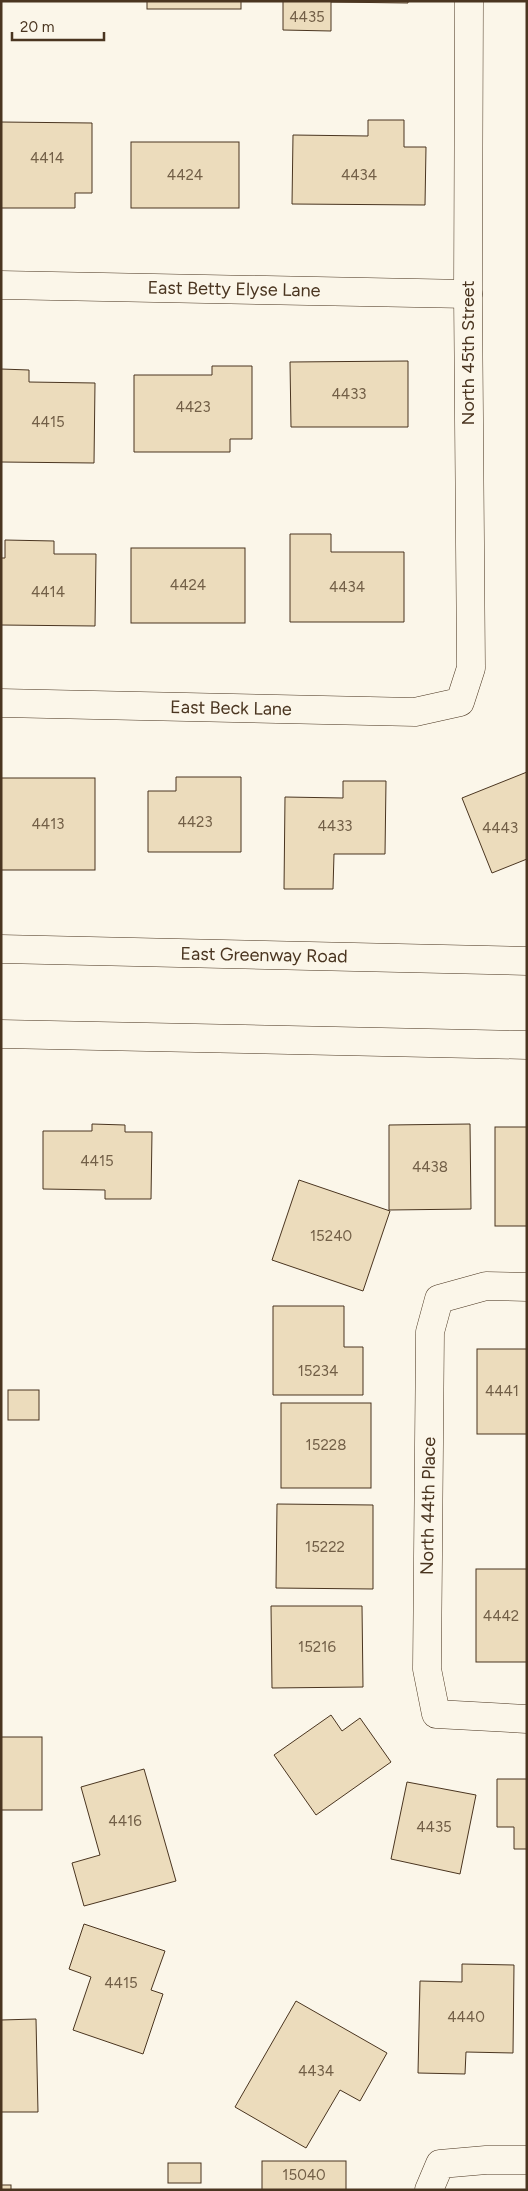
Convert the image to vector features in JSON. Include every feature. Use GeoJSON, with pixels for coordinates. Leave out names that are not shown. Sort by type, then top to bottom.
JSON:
{"type":"FeatureCollection","features":[{"type":"Feature","properties":{"kind":"street","name":"North 45th Street"},"geometry":{"type":"LineString","coordinates":[[460,702],[471,668],[468,294],[469,1]]}},
{"type":"Feature","properties":{"kind":"street","name":"East Betty Elyse Lane"},"geometry":{"type":"LineString","coordinates":[[1,285],[468,294]]}},
{"type":"Feature","properties":{"kind":"street","name":"East Beck Lane"},"geometry":{"type":"LineString","coordinates":[[1,703],[415,712],[460,702]]}},
{"type":"Feature","properties":{"kind":"street","name":"East Greenway Road"},"geometry":{"type":"LineString","coordinates":[[1,949],[527,961]]}},
{"type":"Feature","properties":{"kind":"street"},"geometry":{"type":"LineString","coordinates":[[1,1034],[527,1044]]}},
{"type":"Feature","properties":{"kind":"street","name":"North 44th Place"},"geometry":{"type":"LineString","coordinates":[[527,1287],[486,1286],[439,1299],[430,1332],[427,1660],[427,1670],[436,1714],[527,1719]]}},
{"type":"Feature","properties":{"kind":"street"},"geometry":{"type":"LineString","coordinates":[[429,2190],[440,2164],[486,2160],[527,2160]]}},
{"type":"Feature","properties":{"kind":"building"},"geometry":{"type":"Polygon","coordinates":[[[147,1],[241,1],[241,9],[147,9],[147,1]]]}},
{"type":"Feature","properties":{"kind":"building"},"geometry":{"type":"Polygon","coordinates":[[[283,1],[408,1],[408,3],[331,2],[331,31],[283,30],[283,1]]]}},
{"type":"Feature","properties":{"kind":"building"},"geometry":{"type":"Polygon","coordinates":[[[368,120],[404,120],[404,147],[426,147],[425,205],[292,204],[293,135],[368,136],[368,120]]]}},
{"type":"Feature","properties":{"kind":"building"},"geometry":{"type":"Polygon","coordinates":[[[1,122],[92,123],[92,193],[75,193],[75,208],[1,208],[1,122]]]}},
{"type":"Feature","properties":{"kind":"building"},"geometry":{"type":"Polygon","coordinates":[[[131,142],[239,142],[239,208],[131,208],[131,142]]]}},
{"type":"Feature","properties":{"kind":"building"},"geometry":{"type":"Polygon","coordinates":[[[408,361],[408,427],[291,427],[290,362],[408,361]]]}},
{"type":"Feature","properties":{"kind":"building"},"geometry":{"type":"Polygon","coordinates":[[[212,366],[252,366],[252,439],[230,439],[230,452],[134,452],[134,375],[212,375],[212,366]]]}},
{"type":"Feature","properties":{"kind":"building"},"geometry":{"type":"Polygon","coordinates":[[[1,369],[29,370],[29,382],[95,383],[94,463],[1,462],[1,369]]]}},
{"type":"Feature","properties":{"kind":"building"},"geometry":{"type":"Polygon","coordinates":[[[290,534],[331,534],[331,552],[404,552],[404,622],[290,622],[290,534]]]}},
{"type":"Feature","properties":{"kind":"building"},"geometry":{"type":"Polygon","coordinates":[[[5,540],[54,541],[54,554],[96,554],[95,626],[1,625],[1,558],[5,558],[5,540]]]}},
{"type":"Feature","properties":{"kind":"building"},"geometry":{"type":"Polygon","coordinates":[[[131,548],[245,548],[245,623],[131,623],[131,548]]]}},
{"type":"Feature","properties":{"kind":"building"},"geometry":{"type":"Polygon","coordinates":[[[527,772],[527,859],[492,873],[462,798],[527,772]]]}},
{"type":"Feature","properties":{"kind":"building"},"geometry":{"type":"Polygon","coordinates":[[[176,777],[241,777],[241,852],[148,852],[148,791],[176,791],[176,777]]]}},
{"type":"Feature","properties":{"kind":"building"},"geometry":{"type":"Polygon","coordinates":[[[1,778],[95,778],[95,870],[1,870],[1,778]]]}},
{"type":"Feature","properties":{"kind":"building"},"geometry":{"type":"Polygon","coordinates":[[[343,781],[386,781],[385,854],[334,854],[333,889],[284,889],[285,797],[343,798],[343,781]]]}},
{"type":"Feature","properties":{"kind":"building"},"geometry":{"type":"Polygon","coordinates":[[[92,1124],[125,1125],[125,1132],[152,1132],[151,1199],[105,1199],[105,1190],[43,1189],[43,1131],[92,1131],[92,1124]]]}},
{"type":"Feature","properties":{"kind":"building"},"geometry":{"type":"Polygon","coordinates":[[[470,1124],[471,1209],[389,1210],[389,1125],[470,1124]]]}},
{"type":"Feature","properties":{"kind":"building"},"geometry":{"type":"Polygon","coordinates":[[[495,1127],[527,1127],[527,1226],[495,1226],[495,1127]]]}},
{"type":"Feature","properties":{"kind":"building"},"geometry":{"type":"Polygon","coordinates":[[[299,1180],[390,1211],[363,1291],[272,1260],[299,1180]]]}},
{"type":"Feature","properties":{"kind":"building"},"geometry":{"type":"Polygon","coordinates":[[[273,1306],[344,1306],[344,1347],[363,1347],[363,1395],[273,1395],[273,1306]]]}},
{"type":"Feature","properties":{"kind":"building"},"geometry":{"type":"Polygon","coordinates":[[[477,1349],[527,1349],[527,1434],[477,1434],[477,1349]]]}},
{"type":"Feature","properties":{"kind":"building"},"geometry":{"type":"Polygon","coordinates":[[[8,1390],[39,1390],[39,1420],[8,1420],[8,1390]]]}},
{"type":"Feature","properties":{"kind":"building"},"geometry":{"type":"Polygon","coordinates":[[[281,1403],[371,1403],[371,1488],[281,1488],[281,1403]]]}},
{"type":"Feature","properties":{"kind":"building"},"geometry":{"type":"Polygon","coordinates":[[[277,1504],[373,1505],[373,1589],[276,1588],[277,1504]]]}},
{"type":"Feature","properties":{"kind":"building"},"geometry":{"type":"Polygon","coordinates":[[[476,1569],[527,1569],[527,1662],[476,1662],[476,1569]]]}},
{"type":"Feature","properties":{"kind":"building"},"geometry":{"type":"Polygon","coordinates":[[[271,1606],[362,1606],[363,1687],[272,1688],[271,1606]]]}},
{"type":"Feature","properties":{"kind":"building"},"geometry":{"type":"Polygon","coordinates":[[[331,1715],[342,1731],[360,1718],[391,1762],[316,1815],[274,1755],[331,1715]]]}},
{"type":"Feature","properties":{"kind":"building"},"geometry":{"type":"Polygon","coordinates":[[[1,1737],[42,1737],[42,1810],[1,1810],[1,1737]]]}},
{"type":"Feature","properties":{"kind":"building"},"geometry":{"type":"Polygon","coordinates":[[[144,1769],[176,1881],[84,1906],[72,1863],[100,1855],[81,1787],[144,1769]]]}},
{"type":"Feature","properties":{"kind":"building"},"geometry":{"type":"Polygon","coordinates":[[[497,1779],[527,1779],[527,1849],[514,1849],[514,1827],[497,1827],[497,1779]]]}},
{"type":"Feature","properties":{"kind":"building"},"geometry":{"type":"Polygon","coordinates":[[[407,1782],[476,1795],[460,1874],[391,1859],[407,1782]]]}},
{"type":"Feature","properties":{"kind":"building"},"geometry":{"type":"Polygon","coordinates":[[[84,1924],[165,1951],[151,1990],[163,1994],[143,2054],[73,2030],[91,1977],[69,1969],[84,1924]]]}},
{"type":"Feature","properties":{"kind":"building"},"geometry":{"type":"Polygon","coordinates":[[[462,1964],[514,1965],[513,2053],[466,2052],[465,2074],[418,2073],[420,1981],[462,1982],[462,1964]]]}},
{"type":"Feature","properties":{"kind":"building"},"geometry":{"type":"Polygon","coordinates":[[[296,2001],[387,2053],[360,2101],[340,2090],[306,2148],[235,2107],[296,2001]]]}},
{"type":"Feature","properties":{"kind":"building"},"geometry":{"type":"Polygon","coordinates":[[[36,2019],[38,2112],[1,2112],[1,2020],[36,2019]]]}},
{"type":"Feature","properties":{"kind":"building"},"geometry":{"type":"Polygon","coordinates":[[[262,2161],[346,2161],[346,2190],[262,2190],[262,2161]]]}},
{"type":"Feature","properties":{"kind":"building"},"geometry":{"type":"Polygon","coordinates":[[[168,2163],[201,2163],[201,2183],[168,2183],[168,2163]]]}},
{"type":"Feature","properties":{"kind":"building"},"geometry":{"type":"Polygon","coordinates":[[[1,2185],[11,2185],[11,2190],[1,2190],[1,2185]]]}}]}
